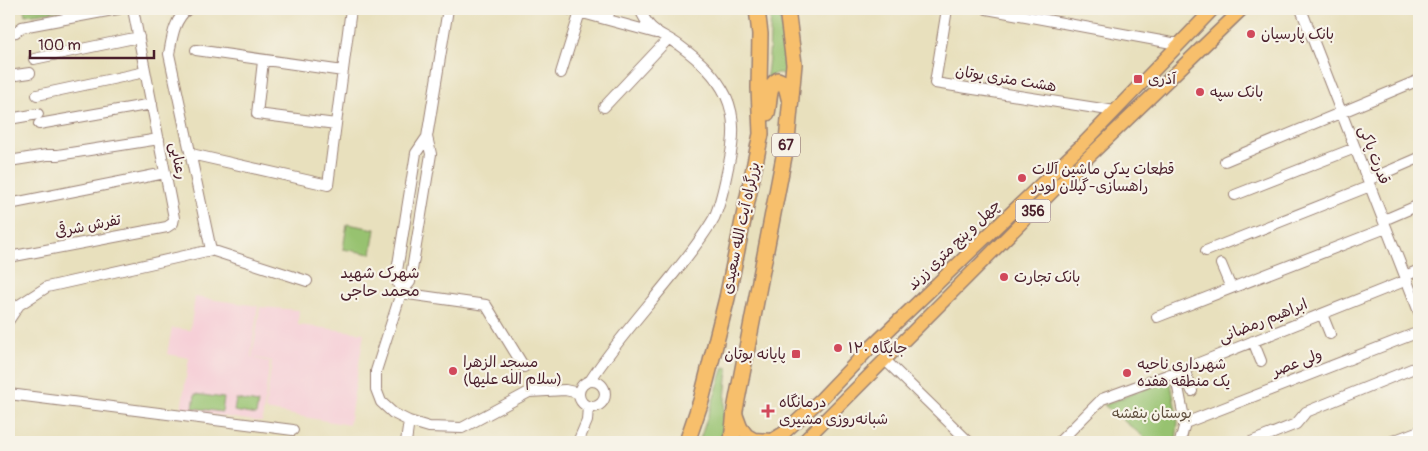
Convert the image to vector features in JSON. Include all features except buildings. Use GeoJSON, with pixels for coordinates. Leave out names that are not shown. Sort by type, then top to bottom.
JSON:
{"type":"FeatureCollection","features":[{"type":"Feature","properties":{"kind":"highway","name":"بزرگراه آیت الله سعیدی"},"geometry":{"type":"LineString","coordinates":[[687,442],[701,401],[727,298],[761,134],[760,34],[757,9]]}},
{"type":"Feature","properties":{"kind":"highway","name":"بزرگراه آیت الله سعیدی"},"geometry":{"type":"LineString","coordinates":[[732,442],[734,410],[787,141],[794,64],[787,9]]}},
{"type":"Feature","properties":{"kind":"highway"},"geometry":{"type":"LineString","coordinates":[[761,134],[768,109],[771,86],[774,82],[778,80],[783,82],[791,104]]}},
{"type":"Feature","properties":{"kind":"main road","name":"چهل و پنج متری زرند"},"geometry":{"type":"LineString","coordinates":[[734,410],[741,427],[747,435],[764,441],[778,437],[822,398],[867,351],[1115,112],[1213,9]]}},
{"type":"Feature","properties":{"kind":"main road","name":"چهل و پنج متری زرند"},"geometry":{"type":"LineString","coordinates":[[803,441],[1054,190],[1242,9]]}},
{"type":"Feature","properties":{"kind":"street"},"geometry":{"type":"LineString","coordinates":[[9,33],[16,32],[22,27],[118,9]]}},
{"type":"Feature","properties":{"kind":"street","name":"رعنایی"},"geometry":{"type":"LineString","coordinates":[[133,9],[166,174],[174,218],[173,223]]}},
{"type":"Feature","properties":{"kind":"street"},"geometry":{"type":"LineString","coordinates":[[188,9],[183,12],[173,31],[170,54],[212,250]]}},
{"type":"Feature","properties":{"kind":"street"},"geometry":{"type":"LineString","coordinates":[[191,154],[328,185],[351,9]]}},
{"type":"Feature","properties":{"kind":"street"},"geometry":{"type":"LineString","coordinates":[[448,9],[427,137],[431,154],[410,282],[401,293],[376,371],[376,389],[381,402],[393,413],[429,428],[462,428],[529,392],[565,390],[580,393]]}},
{"type":"Feature","properties":{"kind":"street"},"geometry":{"type":"LineString","coordinates":[[568,9],[657,33],[678,44],[701,63],[714,77],[726,96],[734,121],[733,142],[721,200],[714,217],[698,244],[590,381],[583,385],[580,393],[581,401],[588,406],[597,406],[603,401],[604,388],[598,382],[590,381]]}},
{"type":"Feature","properties":{"kind":"street"},"geometry":{"type":"LineString","coordinates":[[605,19],[612,9]]}},
{"type":"Feature","properties":{"kind":"street"},"geometry":{"type":"LineString","coordinates":[[640,9],[644,19],[657,33]]}},
{"type":"Feature","properties":{"kind":"street","name":"هشت متری بوتان"},"geometry":{"type":"LineString","coordinates":[[947,9],[935,83],[1115,112]]}},
{"type":"Feature","properties":{"kind":"street"},"geometry":{"type":"LineString","coordinates":[[987,9],[1172,43],[1181,43]]}},
{"type":"Feature","properties":{"kind":"street","name":"قدرت پاکی"},"geometry":{"type":"LineString","coordinates":[[1301,9],[1419,312]]}},
{"type":"Feature","properties":{"kind":"street"},"geometry":{"type":"LineString","coordinates":[[561,73],[580,12]]}},
{"type":"Feature","properties":{"kind":"street"},"geometry":{"type":"LineString","coordinates":[[34,59],[139,37]]}},
{"type":"Feature","properties":{"kind":"street"},"geometry":{"type":"LineString","coordinates":[[604,107],[668,39]]}},
{"type":"Feature","properties":{"kind":"street"},"geometry":{"type":"LineString","coordinates":[[196,50],[342,71]]}},
{"type":"Feature","properties":{"kind":"street"},"geometry":{"type":"LineString","coordinates":[[263,61],[257,114],[336,124]]}},
{"type":"Feature","properties":{"kind":"street"},"geometry":{"type":"LineString","coordinates":[[36,95],[146,72]]}},
{"type":"Feature","properties":{"kind":"street"},"geometry":{"type":"LineString","coordinates":[[9,76],[30,73]]}},
{"type":"Feature","properties":{"kind":"street"},"geometry":{"type":"LineString","coordinates":[[1225,161],[1342,114],[1419,80]]}},
{"type":"Feature","properties":{"kind":"street"},"geometry":{"type":"LineString","coordinates":[[9,119],[38,119],[152,104]]}},
{"type":"Feature","properties":{"kind":"street"},"geometry":{"type":"LineString","coordinates":[[401,293],[396,277],[414,163],[416,153],[427,137]]}},
{"type":"Feature","properties":{"kind":"street"},"geometry":{"type":"LineString","coordinates":[[9,161],[47,155],[58,156],[158,139]]}},
{"type":"Feature","properties":{"kind":"street"},"geometry":{"type":"LineString","coordinates":[[1236,195],[1355,148]]}},
{"type":"Feature","properties":{"kind":"street"},"geometry":{"type":"LineString","coordinates":[[1206,251],[1369,183],[1419,158]]}},
{"type":"Feature","properties":{"kind":"street"},"geometry":{"type":"LineString","coordinates":[[9,204],[166,174]]}},
{"type":"Feature","properties":{"kind":"street"},"geometry":{"type":"LineString","coordinates":[[1156,317],[1385,224],[1419,205]]}},
{"type":"Feature","properties":{"kind":"street","name":"تفرش شرقی"},"geometry":{"type":"LineString","coordinates":[[9,257],[167,227],[173,223]]}},
{"type":"Feature","properties":{"kind":"street"},"geometry":{"type":"LineString","coordinates":[[9,320],[19,305],[47,287],[212,250],[307,281]]}},
{"type":"Feature","properties":{"kind":"street"},"geometry":{"type":"LineString","coordinates":[[1221,264],[1231,288]]}},
{"type":"Feature","properties":{"kind":"street","name":"ابراهیم رمضانی"},"geometry":{"type":"LineString","coordinates":[[1059,442],[1102,399],[1322,314],[1406,278],[1419,270]]}},
{"type":"Feature","properties":{"kind":"street"},"geometry":{"type":"LineString","coordinates":[[401,293],[486,305],[524,367]]}},
{"type":"Feature","properties":{"kind":"street"},"geometry":{"type":"LineString","coordinates":[[1322,314],[1330,334]]}},
{"type":"Feature","properties":{"kind":"street","name":"ولی عصر"},"geometry":{"type":"LineString","coordinates":[[1185,423],[1419,332]]}},
{"type":"Feature","properties":{"kind":"street"},"geometry":{"type":"LineString","coordinates":[[1253,341],[1261,361]]}},
{"type":"Feature","properties":{"kind":"street"},"geometry":{"type":"LineString","coordinates":[[885,360],[969,442]]}},
{"type":"Feature","properties":{"kind":"street"},"geometry":{"type":"LineString","coordinates":[[1251,442],[1296,424],[1306,412],[1419,366]]}},
{"type":"Feature","properties":{"kind":"street"},"geometry":{"type":"LineString","coordinates":[[1180,370],[1185,423],[1180,442]]}},
{"type":"Feature","properties":{"kind":"street"},"geometry":{"type":"LineString","coordinates":[[1180,370],[1192,391]]}},
{"type":"Feature","properties":{"kind":"street"},"geometry":{"type":"LineString","coordinates":[[9,394],[293,430]]}},
{"type":"Feature","properties":{"kind":"street"},"geometry":{"type":"LineString","coordinates":[[578,442],[587,421],[588,406]]}},
{"type":"Feature","properties":{"kind":"street"},"geometry":{"type":"LineString","coordinates":[[406,442],[409,421]]}},
{"type":"Feature","properties":{"kind":"street"},"geometry":{"type":"LineString","coordinates":[[1390,442],[1419,431]]}},
{"type":"Feature","properties":{"kind":"shaded area"},"geometry":{"type":"Polygon","coordinates":[[[195,297],[258,306],[251,357],[270,362],[262,422],[181,410],[189,358],[167,354],[172,328],[190,330],[195,297]]]}},
{"type":"Feature","properties":{"kind":"shaded area"},"geometry":{"type":"Polygon","coordinates":[[[260,307],[299,310],[298,325],[364,333],[349,425],[265,410],[272,361],[252,357],[260,307]]]}},
{"type":"Feature","properties":{"kind":"green space"},"geometry":{"type":"Polygon","coordinates":[[[24,9],[73,9],[25,15],[24,9]]]}},
{"type":"Feature","properties":{"kind":"green space"},"geometry":{"type":"Polygon","coordinates":[[[771,9],[778,9],[787,51],[788,80],[782,74],[777,73],[766,82],[769,58],[771,9]]]}},
{"type":"Feature","properties":{"kind":"green space"},"geometry":{"type":"Polygon","coordinates":[[[347,224],[375,229],[371,254],[343,249],[347,224]]]}},
{"type":"Feature","properties":{"kind":"green space"},"geometry":{"type":"Polygon","coordinates":[[[724,367],[728,368],[721,442],[699,442],[724,367]]]}},
{"type":"Feature","properties":{"kind":"green space","name":"بوستان بنفشه"},"geometry":{"type":"Polygon","coordinates":[[[1170,379],[1178,422],[1176,442],[1150,442],[1104,405],[1170,379]]]}},
{"type":"Feature","properties":{"kind":"green space"},"geometry":{"type":"Polygon","coordinates":[[[195,394],[224,398],[222,412],[193,408],[195,394]]]}},
{"type":"Feature","properties":{"kind":"green space"},"geometry":{"type":"Polygon","coordinates":[[[236,399],[258,403],[256,415],[234,411],[236,399]]]}},
{"type":"Feature","properties":{"kind":"place","name":"بانک پارسیان"},"geometry":{"type":"Point","coordinates":[1251,34]}},
{"type":"Feature","properties":{"kind":"place","name":"آذری"},"geometry":{"type":"Point","coordinates":[1138,79]}},
{"type":"Feature","properties":{"kind":"place","name":"بانک سپه"},"geometry":{"type":"Point","coordinates":[1200,92]}},
{"type":"Feature","properties":{"kind":"place","name":"قطعات یدکی ماشین آلات راهسازی-گیلان لودر"},"geometry":{"type":"Point","coordinates":[1022,178]}},
{"type":"Feature","properties":{"kind":"place","name":"بانک تجارت"},"geometry":{"type":"Point","coordinates":[1004,277]}},
{"type":"Feature","properties":{"kind":"place","name":"جایگاه ۱۲۰"},"geometry":{"type":"Point","coordinates":[838,348]}},
{"type":"Feature","properties":{"kind":"place","name":"پایانه بوتان"},"geometry":{"type":"Point","coordinates":[796,354]}},
{"type":"Feature","properties":{"kind":"place","name":"مسجد الزهرا (سلام الله علیها)"},"geometry":{"type":"Point","coordinates":[453,371]}},
{"type":"Feature","properties":{"kind":"place","name":"شهرداری ناحیه یک منطقه هفده"},"geometry":{"type":"Point","coordinates":[1127,373]}},
{"type":"Feature","properties":{"kind":"place","name":"درمانگاه شبانه‌روزی مشیری"},"geometry":{"type":"Point","coordinates":[768,411]}},
{"type":"Feature","properties":{"kind":"district","name":"شهرک شهید محمد حاجی"},"geometry":{"type":"Point","coordinates":[380,282]}}]}
